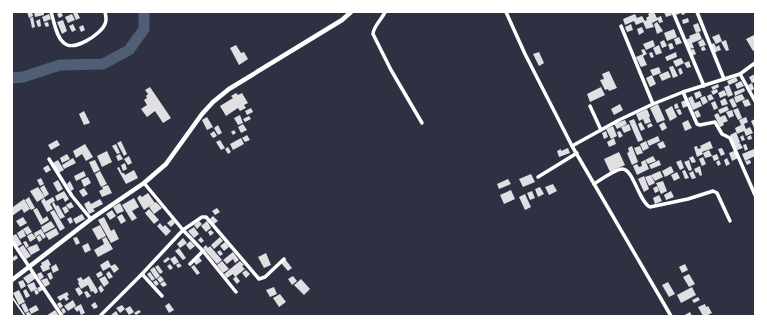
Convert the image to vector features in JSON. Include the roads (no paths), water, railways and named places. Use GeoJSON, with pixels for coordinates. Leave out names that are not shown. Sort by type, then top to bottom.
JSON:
{"type":"FeatureCollection","features":[{"type":"Feature","properties":{"kind":"main road"},"geometry":{"type":"LineString","coordinates":[[12,280],[91,219],[144,183],[166,164],[193,126],[213,102],[229,89],[342,20],[351,12]]}},
{"type":"Feature","properties":{"kind":"street"},"geometry":{"type":"LineString","coordinates":[[51,12],[63,43],[70,46],[74,46],[85,41],[99,32],[105,25],[105,12]]}},
{"type":"Feature","properties":{"kind":"street"},"geometry":{"type":"LineString","coordinates":[[385,12],[382,20],[373,31],[373,34],[391,70],[422,123]]}},
{"type":"Feature","properties":{"kind":"street"},"geometry":{"type":"LineString","coordinates":[[506,12],[525,54],[572,146],[671,316]]}},
{"type":"Feature","properties":{"kind":"street"},"geometry":{"type":"LineString","coordinates":[[673,12],[704,86]]}},
{"type":"Feature","properties":{"kind":"street"},"geometry":{"type":"LineString","coordinates":[[697,12],[724,79]]}},
{"type":"Feature","properties":{"kind":"street"},"geometry":{"type":"LineString","coordinates":[[621,26],[653,104]]}},
{"type":"Feature","properties":{"kind":"street"},"geometry":{"type":"LineString","coordinates":[[572,146],[653,104],[683,92],[740,74],[755,63]]}},
{"type":"Feature","properties":{"kind":"street"},"geometry":{"type":"LineString","coordinates":[[740,74],[755,100]]}},
{"type":"Feature","properties":{"kind":"street"},"geometry":{"type":"LineString","coordinates":[[683,92],[697,124],[700,125],[715,122],[722,134],[730,138],[755,195]]}},
{"type":"Feature","properties":{"kind":"street"},"geometry":{"type":"LineString","coordinates":[[590,106],[601,130]]}},
{"type":"Feature","properties":{"kind":"street"},"geometry":{"type":"LineString","coordinates":[[538,176],[577,153]]}},
{"type":"Feature","properties":{"kind":"street"},"geometry":{"type":"LineString","coordinates":[[49,159],[72,196],[91,219]]}},
{"type":"Feature","properties":{"kind":"street"},"geometry":{"type":"LineString","coordinates":[[594,184],[617,171],[626,169],[630,173],[644,203],[650,206],[688,199],[713,191],[717,193],[730,221]]}},
{"type":"Feature","properties":{"kind":"street"},"geometry":{"type":"LineString","coordinates":[[144,183],[183,230],[204,251],[236,292]]}},
{"type":"Feature","properties":{"kind":"street"},"geometry":{"type":"LineString","coordinates":[[100,316],[183,230],[202,217],[206,217],[259,279],[265,277],[284,259]]}},
{"type":"Feature","properties":{"kind":"street"},"geometry":{"type":"LineString","coordinates":[[12,241],[62,316]]}},
{"type":"Feature","properties":{"kind":"street"},"geometry":{"type":"LineString","coordinates":[[190,264],[204,251]]}},
{"type":"Feature","properties":{"kind":"street"},"geometry":{"type":"LineString","coordinates":[[142,274],[162,296]]}},
{"type":"Feature","properties":{"kind":"lane"},"geometry":{"type":"LineString","coordinates":[[12,298],[25,316]]}},
{"type":"Feature","properties":{"kind":"waterway"},"geometry":{"type":"LineString","coordinates":[[12,78],[23,77],[60,65],[103,64],[129,50],[144,29],[144,12]]}}]}
